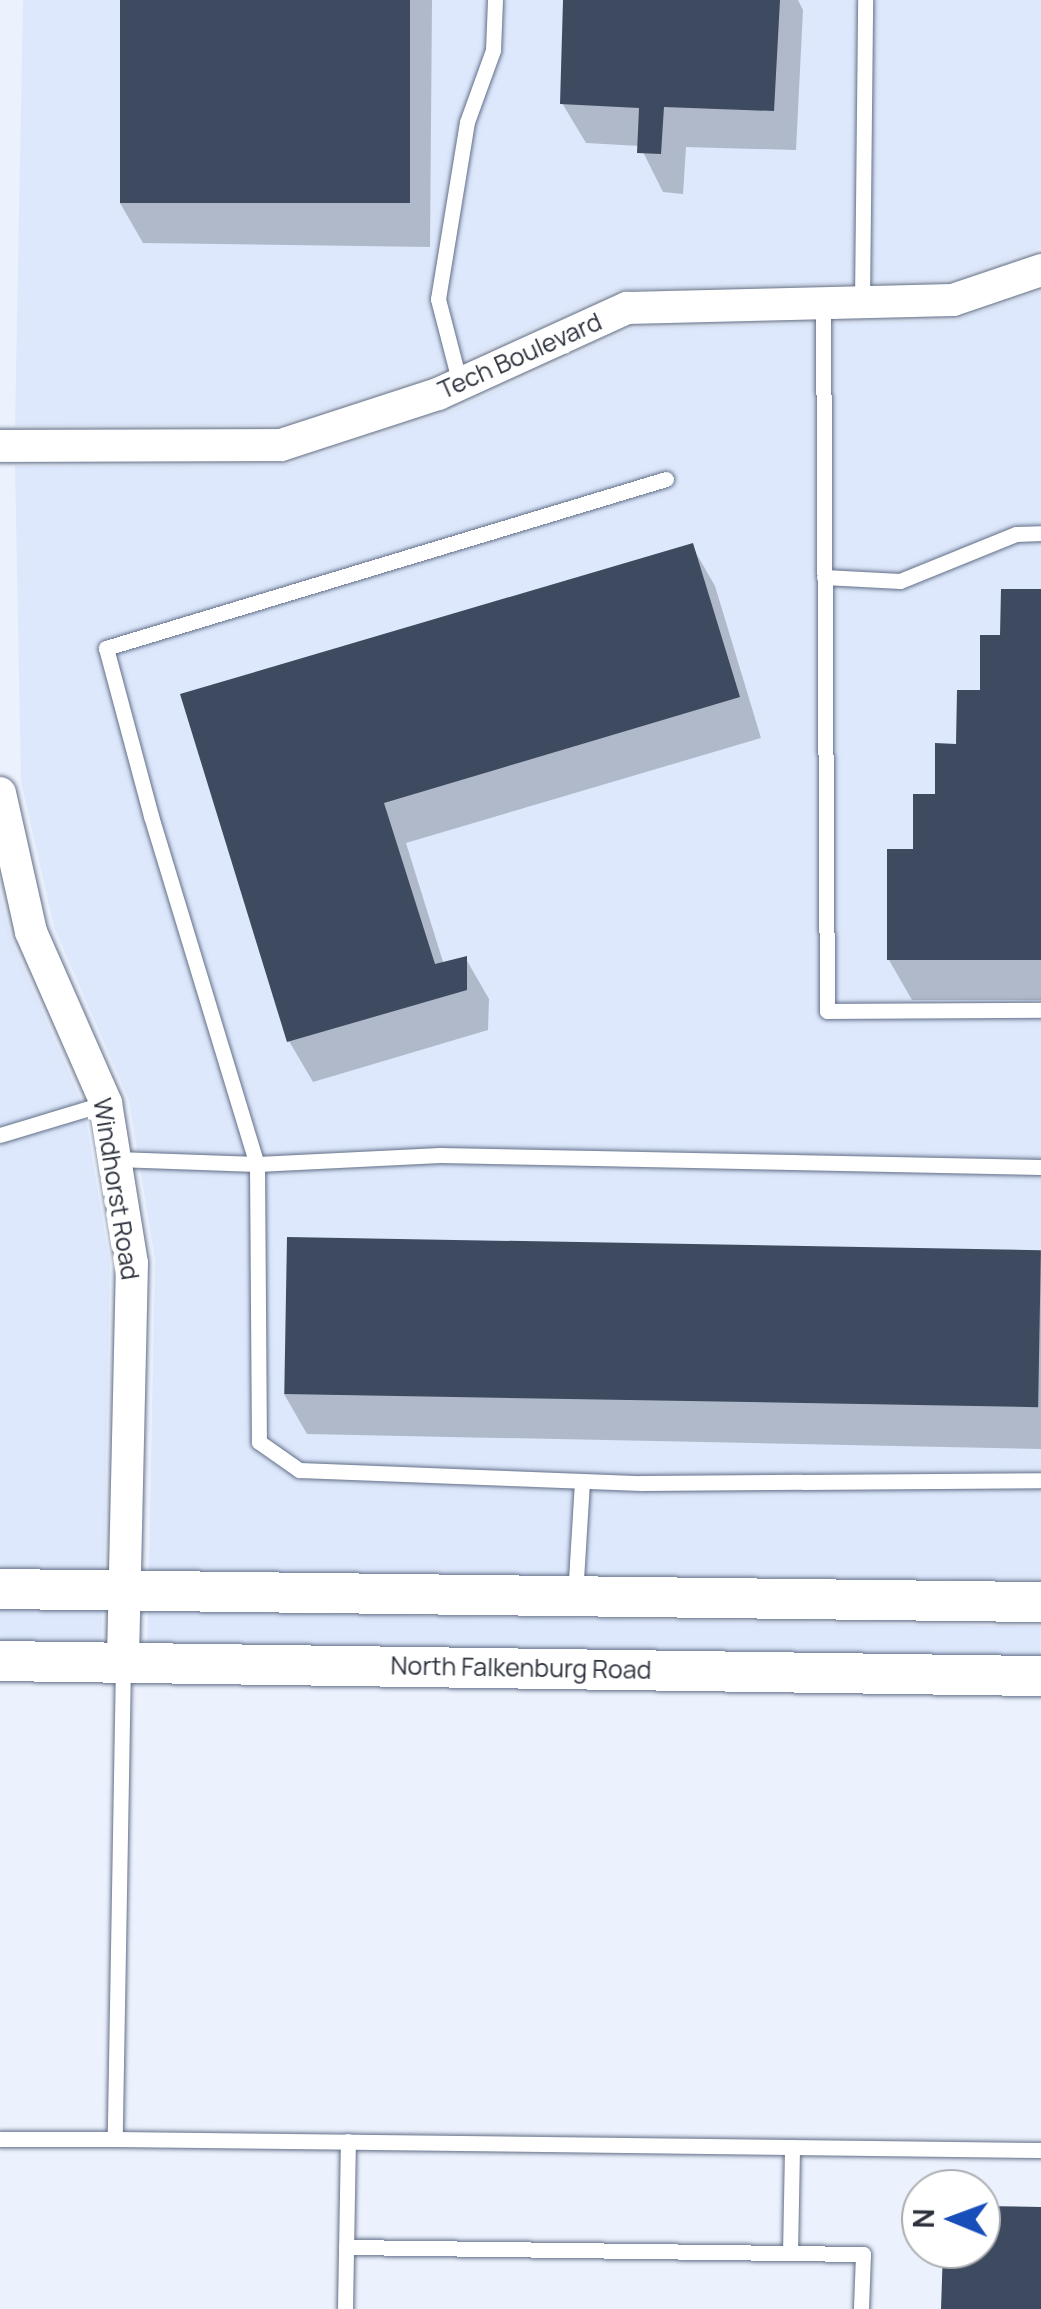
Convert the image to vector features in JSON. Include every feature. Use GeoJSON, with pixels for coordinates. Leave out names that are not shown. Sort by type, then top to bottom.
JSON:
{"type":"FeatureCollection","features":[{"type":"Feature","properties":{"kind":"street","name":"Tech Boulevard"},"geometry":{"type":"LineString","coordinates":[[0,446],[281,445],[460,384],[628,308],[953,300],[1041,270]]}},
{"type":"Feature","properties":{"kind":"street","name":"Windhorst Road"},"geometry":{"type":"LineString","coordinates":[[0,793],[32,932],[106,1103],[132,1262],[123,1663]]}},
{"type":"Feature","properties":{"kind":"street"},"geometry":{"type":"LineString","coordinates":[[0,1589],[1041,1602]]}},
{"type":"Feature","properties":{"kind":"street","name":"North Falkenburg Road"},"geometry":{"type":"LineString","coordinates":[[0,1662],[1041,1676]]}},
{"type":"Feature","properties":{"kind":"lane"},"geometry":{"type":"LineString","coordinates":[[460,384],[438,299],[467,122],[494,50],[495,0]]}},
{"type":"Feature","properties":{"kind":"lane"},"geometry":{"type":"LineString","coordinates":[[862,302],[865,0]]}},
{"type":"Feature","properties":{"kind":"lane"},"geometry":{"type":"LineString","coordinates":[[823,303],[827,1011],[1041,1010]]}},
{"type":"Feature","properties":{"kind":"lane"},"geometry":{"type":"LineString","coordinates":[[666,480],[106,648],[150,816],[257,1164],[260,1442],[299,1470],[582,1481],[1041,1480]]}},
{"type":"Feature","properties":{"kind":"lane"},"geometry":{"type":"LineString","coordinates":[[824,577],[900,581],[1016,534],[1041,533]]}},
{"type":"Feature","properties":{"kind":"lane"},"geometry":{"type":"LineString","coordinates":[[0,1135],[106,1103]]}},
{"type":"Feature","properties":{"kind":"lane"},"geometry":{"type":"LineString","coordinates":[[116,1160],[257,1164],[440,1155],[1041,1167]]}},
{"type":"Feature","properties":{"kind":"lane"},"geometry":{"type":"LineString","coordinates":[[575,1596],[582,1481]]}},
{"type":"Feature","properties":{"kind":"lane"},"geometry":{"type":"LineString","coordinates":[[115,2138],[123,1663]]}},
{"type":"Feature","properties":{"kind":"lane"},"geometry":{"type":"LineString","coordinates":[[0,2139],[1041,2150]]}},
{"type":"Feature","properties":{"kind":"lane"},"geometry":{"type":"LineString","coordinates":[[344,2309],[348,2141]]}},
{"type":"Feature","properties":{"kind":"lane"},"geometry":{"type":"LineString","coordinates":[[790,2253],[792,2147]]}},
{"type":"Feature","properties":{"kind":"lane"},"geometry":{"type":"LineString","coordinates":[[346,2247],[863,2254],[861,2309]]}},
{"type":"Feature","properties":{"kind":"shaded area"},"geometry":{"type":"Polygon","coordinates":[[[23,0],[1041,0],[1041,248],[949,280],[617,290],[429,375],[277,425],[15,426],[23,0]]]}},
{"type":"Feature","properties":{"kind":"shaded area"},"geometry":{"type":"Polygon","coordinates":[[[1041,291],[1041,1581],[149,1571],[155,1259],[129,1100],[54,927],[21,781],[15,466],[289,464],[449,412],[633,328],[954,320],[1041,291]]]}},
{"type":"Feature","properties":{"kind":"shaded area"},"geometry":{"type":"Polygon","coordinates":[[[0,893],[11,939],[84,1108],[110,1264],[104,1570],[0,1569],[0,893]]]}},
{"type":"Feature","properties":{"kind":"shaded area"},"geometry":{"type":"Polygon","coordinates":[[[0,1609],[102,1611],[101,1643],[0,1641],[0,1609]]]}},
{"type":"Feature","properties":{"kind":"shaded area"},"geometry":{"type":"Polygon","coordinates":[[[148,1611],[1041,1627],[1040,1659],[147,1643],[148,1611]]]}},
{"type":"Feature","properties":{"kind":"building"},"geometry":{"type":"Polygon","coordinates":[[[120,0],[410,0],[410,203],[120,203],[120,0]]]}},
{"type":"Feature","properties":{"kind":"building"},"geometry":{"type":"Polygon","coordinates":[[[563,0],[780,0],[774,111],[664,107],[661,154],[637,153],[639,108],[560,104],[563,0]]]}},
{"type":"Feature","properties":{"kind":"building"},"geometry":{"type":"Polygon","coordinates":[[[693,543],[740,697],[384,803],[435,964],[467,956],[467,990],[287,1042],[180,694],[693,543]]]}},
{"type":"Feature","properties":{"kind":"building"},"geometry":{"type":"Polygon","coordinates":[[[1001,589],[1041,589],[1041,960],[887,960],[887,849],[913,849],[913,794],[935,794],[935,743],[956,744],[957,690],[980,690],[980,635],[1000,635],[1001,589]]]}},
{"type":"Feature","properties":{"kind":"building"},"geometry":{"type":"Polygon","coordinates":[[[287,1237],[1041,1250],[1038,1407],[284,1394],[287,1237]]]}},
{"type":"Feature","properties":{"kind":"building"},"geometry":{"type":"Polygon","coordinates":[[[1001,2206],[1041,2207],[1041,2309],[941,2309],[942,2269],[1001,2269],[1001,2206]]]}}]}
